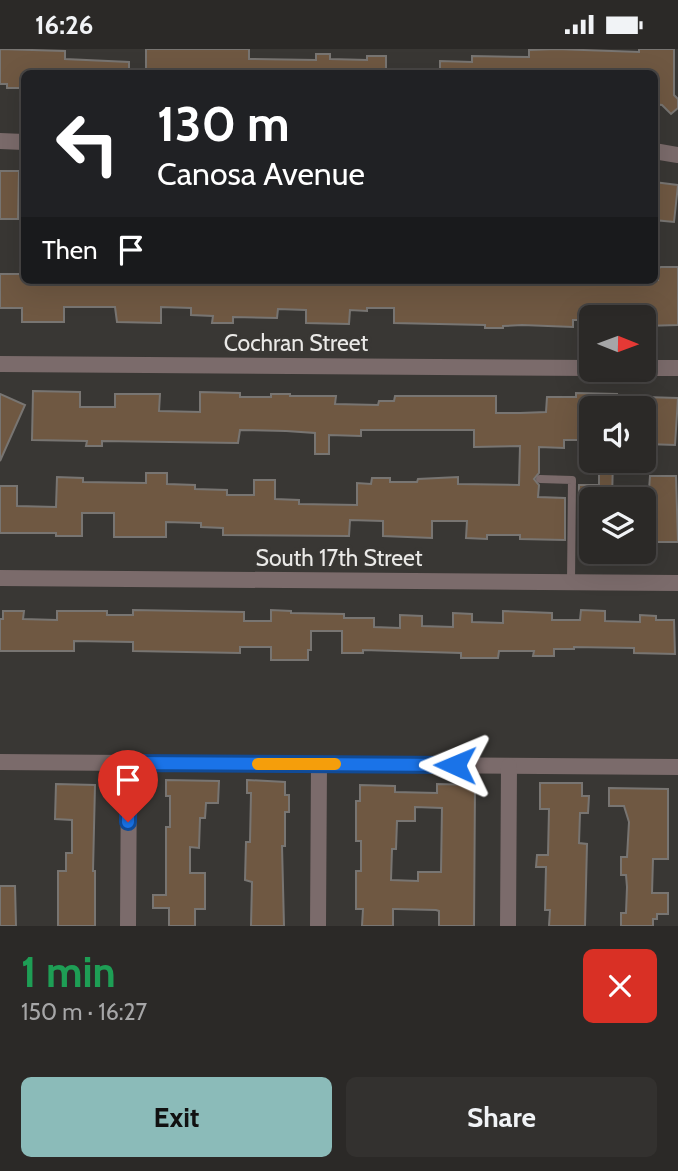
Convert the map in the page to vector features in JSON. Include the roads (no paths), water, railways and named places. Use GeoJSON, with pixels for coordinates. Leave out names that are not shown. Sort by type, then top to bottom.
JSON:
{"type":"FeatureCollection","features":[{"type":"Feature","properties":{"kind":"street"},"geometry":{"type":"LineString","coordinates":[[0,141],[21,142]]}},
{"type":"Feature","properties":{"kind":"street"},"geometry":{"type":"LineString","coordinates":[[658,152],[678,155]]}},
{"type":"Feature","properties":{"kind":"street","name":"Cochran Street"},"geometry":{"type":"LineString","coordinates":[[0,364],[579,368]]}},
{"type":"Feature","properties":{"kind":"street"},"geometry":{"type":"LineString","coordinates":[[656,368],[678,368]]}},
{"type":"Feature","properties":{"kind":"street","name":"South 17th Street"},"geometry":{"type":"LineString","coordinates":[[0,578],[678,583]]}},
{"type":"Feature","properties":{"kind":"street"},"geometry":{"type":"LineString","coordinates":[[0,762],[678,767]]}},
{"type":"Feature","properties":{"kind":"street"},"geometry":{"type":"LineString","coordinates":[[128,926],[129,763]]}},
{"type":"Feature","properties":{"kind":"street"},"geometry":{"type":"LineString","coordinates":[[318,926],[319,764]]}},
{"type":"Feature","properties":{"kind":"street"},"geometry":{"type":"LineString","coordinates":[[508,926],[509,766]]}},
{"type":"Feature","properties":{"kind":"lane"},"geometry":{"type":"LineString","coordinates":[[540,479],[572,480],[571,582]]}}]}
